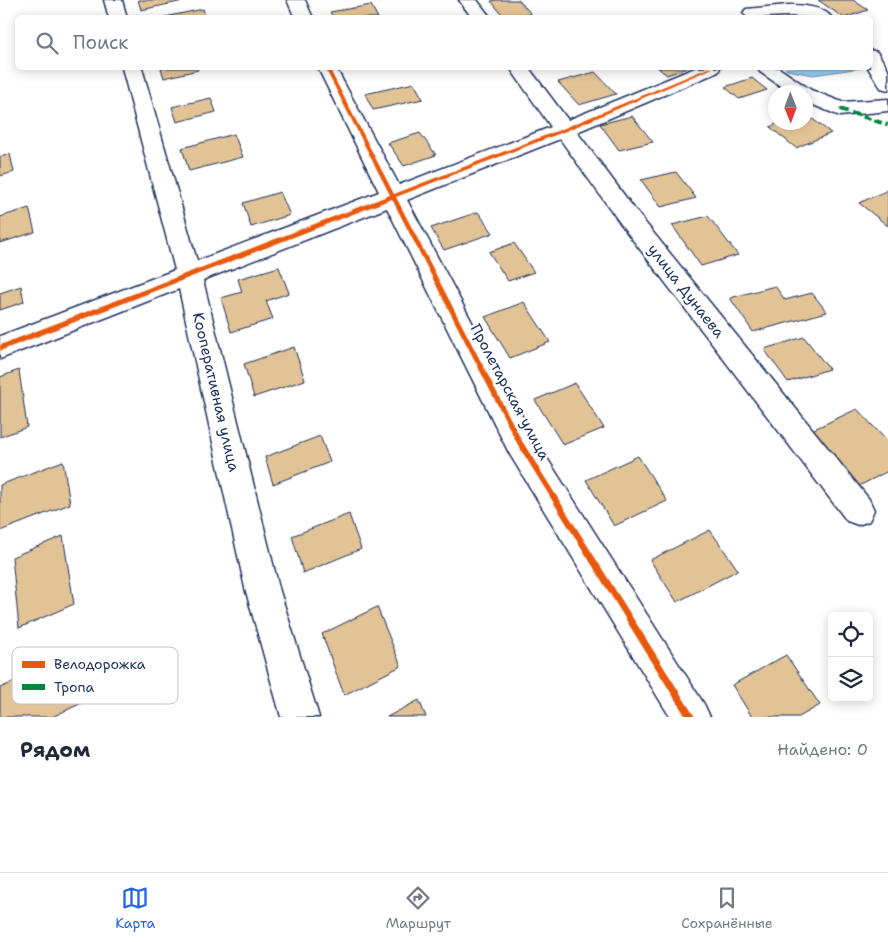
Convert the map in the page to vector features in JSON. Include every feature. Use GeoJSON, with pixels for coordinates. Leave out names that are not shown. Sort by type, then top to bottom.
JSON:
{"type":"FeatureCollection","features":[{"type":"Feature","properties":{"kind":"street"},"geometry":{"type":"LineString","coordinates":[[113,0],[117,15]]}},
{"type":"Feature","properties":{"kind":"street"},"geometry":{"type":"LineString","coordinates":[[296,0],[303,15]]}},
{"type":"Feature","properties":{"kind":"street"},"geometry":{"type":"LineString","coordinates":[[468,0],[480,15]]}},
{"type":"Feature","properties":{"kind":"street"},"geometry":{"type":"LineString","coordinates":[[748,10],[810,9]]}},
{"type":"Feature","properties":{"kind":"street"},"geometry":{"type":"LineString","coordinates":[[873,61],[888,84]]}},
{"type":"Feature","properties":{"kind":"street","name":"Кооперативная улица"},"geometry":{"type":"LineString","coordinates":[[133,70],[189,276],[262,588],[300,717]]}},
{"type":"Feature","properties":{"kind":"street","name":"Пролетарская улица"},"geometry":{"type":"LineString","coordinates":[[328,70],[520,443],[691,717]]}},
{"type":"Feature","properties":{"kind":"street","name":"улица Дунаева"},"geometry":{"type":"LineString","coordinates":[[521,70],[631,221],[858,510]]}},
{"type":"Feature","properties":{"kind":"street"},"geometry":{"type":"LineString","coordinates":[[0,348],[189,276],[393,194],[564,130],[706,70]]}},
{"type":"Feature","properties":{"kind":"street"},"geometry":{"type":"LineString","coordinates":[[770,70],[792,85]]}},
{"type":"Feature","properties":{"kind":"street"},"geometry":{"type":"LineString","coordinates":[[813,98],[840,109],[888,105]]}},
{"type":"Feature","properties":{"kind":"water"},"geometry":{"type":"Polygon","coordinates":[[[787,70],[847,70],[813,75],[787,70]]]}},
{"type":"Feature","properties":{"kind":"building"},"geometry":{"type":"Polygon","coordinates":[[[138,0],[188,0],[141,10],[138,0]]]}},
{"type":"Feature","properties":{"kind":"building"},"geometry":{"type":"Polygon","coordinates":[[[519,0],[531,14],[503,15],[491,1],[519,0]]]}},
{"type":"Feature","properties":{"kind":"building"},"geometry":{"type":"Polygon","coordinates":[[[818,0],[853,0],[868,10],[853,15],[840,15],[818,0]]]}},
{"type":"Feature","properties":{"kind":"building"},"geometry":{"type":"Polygon","coordinates":[[[371,5],[376,15],[332,15],[330,12],[371,5]]]}},
{"type":"Feature","properties":{"kind":"building"},"geometry":{"type":"Polygon","coordinates":[[[203,9],[205,15],[174,15],[203,9]]]}},
{"type":"Feature","properties":{"kind":"building"},"geometry":{"type":"Polygon","coordinates":[[[162,70],[198,70],[164,78],[162,70]]]}},
{"type":"Feature","properties":{"kind":"building"},"geometry":{"type":"Polygon","coordinates":[[[661,70],[681,70],[667,75],[661,70]]]}},
{"type":"Feature","properties":{"kind":"building"},"geometry":{"type":"Polygon","coordinates":[[[595,72],[616,94],[579,105],[558,82],[595,72]]]}},
{"type":"Feature","properties":{"kind":"building"},"geometry":{"type":"Polygon","coordinates":[[[752,78],[767,90],[739,99],[725,87],[752,78]]]}},
{"type":"Feature","properties":{"kind":"building"},"geometry":{"type":"Polygon","coordinates":[[[414,83],[423,99],[373,110],[365,94],[414,83]]]}},
{"type":"Feature","properties":{"kind":"building"},"geometry":{"type":"Polygon","coordinates":[[[211,98],[216,112],[177,122],[172,107],[211,98]]]}},
{"type":"Feature","properties":{"kind":"building"},"geometry":{"type":"Polygon","coordinates":[[[632,116],[653,142],[619,150],[600,124],[632,116]]]}},
{"type":"Feature","properties":{"kind":"building"},"geometry":{"type":"Polygon","coordinates":[[[813,119],[831,133],[796,148],[774,130],[813,130],[813,119]]]}},
{"type":"Feature","properties":{"kind":"building"},"geometry":{"type":"Polygon","coordinates":[[[420,133],[436,155],[404,166],[388,143],[420,133]]]}},
{"type":"Feature","properties":{"kind":"building"},"geometry":{"type":"Polygon","coordinates":[[[234,134],[243,157],[189,171],[182,148],[234,134]]]}},
{"type":"Feature","properties":{"kind":"building"},"geometry":{"type":"Polygon","coordinates":[[[10,154],[14,172],[0,176],[0,157],[10,154]]]}},
{"type":"Feature","properties":{"kind":"building"},"geometry":{"type":"Polygon","coordinates":[[[676,172],[696,198],[661,207],[641,180],[676,172]]]}},
{"type":"Feature","properties":{"kind":"building"},"geometry":{"type":"Polygon","coordinates":[[[888,190],[888,226],[859,203],[888,190]]]}},
{"type":"Feature","properties":{"kind":"building"},"geometry":{"type":"Polygon","coordinates":[[[280,192],[290,215],[251,227],[243,203],[280,192]]]}},
{"type":"Feature","properties":{"kind":"building"},"geometry":{"type":"Polygon","coordinates":[[[29,208],[35,232],[0,243],[0,217],[29,208]]]}},
{"type":"Feature","properties":{"kind":"building"},"geometry":{"type":"Polygon","coordinates":[[[478,212],[493,233],[444,250],[431,228],[478,212]]]}},
{"type":"Feature","properties":{"kind":"building"},"geometry":{"type":"Polygon","coordinates":[[[708,216],[738,255],[701,266],[672,225],[708,216]]]}},
{"type":"Feature","properties":{"kind":"building"},"geometry":{"type":"Polygon","coordinates":[[[514,243],[534,272],[508,281],[489,252],[514,243]]]}},
{"type":"Feature","properties":{"kind":"building"},"geometry":{"type":"Polygon","coordinates":[[[279,267],[289,293],[266,301],[273,319],[231,332],[221,298],[242,292],[238,279],[279,267]]]}},
{"type":"Feature","properties":{"kind":"building"},"geometry":{"type":"Polygon","coordinates":[[[21,286],[24,302],[0,310],[0,293],[21,286]]]}},
{"type":"Feature","properties":{"kind":"building"},"geometry":{"type":"Polygon","coordinates":[[[775,286],[785,300],[812,293],[827,312],[753,332],[730,298],[775,286]]]}},
{"type":"Feature","properties":{"kind":"building"},"geometry":{"type":"Polygon","coordinates":[[[524,302],[550,342],[510,358],[485,317],[524,302]]]}},
{"type":"Feature","properties":{"kind":"building"},"geometry":{"type":"Polygon","coordinates":[[[804,337],[829,369],[788,382],[764,349],[804,337]]]}},
{"type":"Feature","properties":{"kind":"building"},"geometry":{"type":"Polygon","coordinates":[[[294,347],[305,380],[254,397],[244,364],[294,347]]]}},
{"type":"Feature","properties":{"kind":"building"},"geometry":{"type":"Polygon","coordinates":[[[19,370],[27,427],[0,437],[0,377],[19,370]]]}},
{"type":"Feature","properties":{"kind":"building"},"geometry":{"type":"Polygon","coordinates":[[[575,383],[604,428],[563,445],[535,400],[575,383]]]}},
{"type":"Feature","properties":{"kind":"building"},"geometry":{"type":"Polygon","coordinates":[[[857,409],[888,442],[888,471],[859,486],[812,430],[857,409]]]}},
{"type":"Feature","properties":{"kind":"building"},"geometry":{"type":"Polygon","coordinates":[[[320,436],[330,462],[273,484],[265,457],[320,436]]]}},
{"type":"Feature","properties":{"kind":"building"},"geometry":{"type":"Polygon","coordinates":[[[638,456],[667,501],[614,526],[586,480],[638,456]]]}},
{"type":"Feature","properties":{"kind":"building"},"geometry":{"type":"Polygon","coordinates":[[[63,461],[70,504],[0,531],[0,485],[63,461]]]}},
{"type":"Feature","properties":{"kind":"building"},"geometry":{"type":"Polygon","coordinates":[[[349,514],[361,549],[303,573],[292,536],[349,514]]]}},
{"type":"Feature","properties":{"kind":"building"},"geometry":{"type":"Polygon","coordinates":[[[710,530],[738,570],[677,602],[650,560],[710,530]]]}},
{"type":"Feature","properties":{"kind":"building"},"geometry":{"type":"Polygon","coordinates":[[[63,536],[74,604],[19,628],[12,557],[63,536]]]}},
{"type":"Feature","properties":{"kind":"building"},"geometry":{"type":"Polygon","coordinates":[[[377,607],[401,666],[344,695],[322,634],[377,607]]]}},
{"type":"Feature","properties":{"kind":"building"},"geometry":{"type":"Polygon","coordinates":[[[786,655],[820,705],[799,717],[752,717],[732,685],[786,655]]]}},
{"type":"Feature","properties":{"kind":"building"},"geometry":{"type":"Polygon","coordinates":[[[12,683],[12,704],[80,704],[52,717],[0,717],[0,688],[12,683]]]}},
{"type":"Feature","properties":{"kind":"building"},"geometry":{"type":"Polygon","coordinates":[[[419,700],[426,717],[387,717],[419,700]]]}},
{"type":"Feature","properties":{"kind":"marked path"},"geometry":{"type":"LineString","coordinates":[[840,109],[888,125]]}},
{"type":"Feature","properties":{"kind":"cycle path"},"geometry":{"type":"LineString","coordinates":[[328,70],[520,443],[691,717]]}},
{"type":"Feature","properties":{"kind":"cycle path"},"geometry":{"type":"LineString","coordinates":[[0,348],[564,130],[706,70]]}}]}
